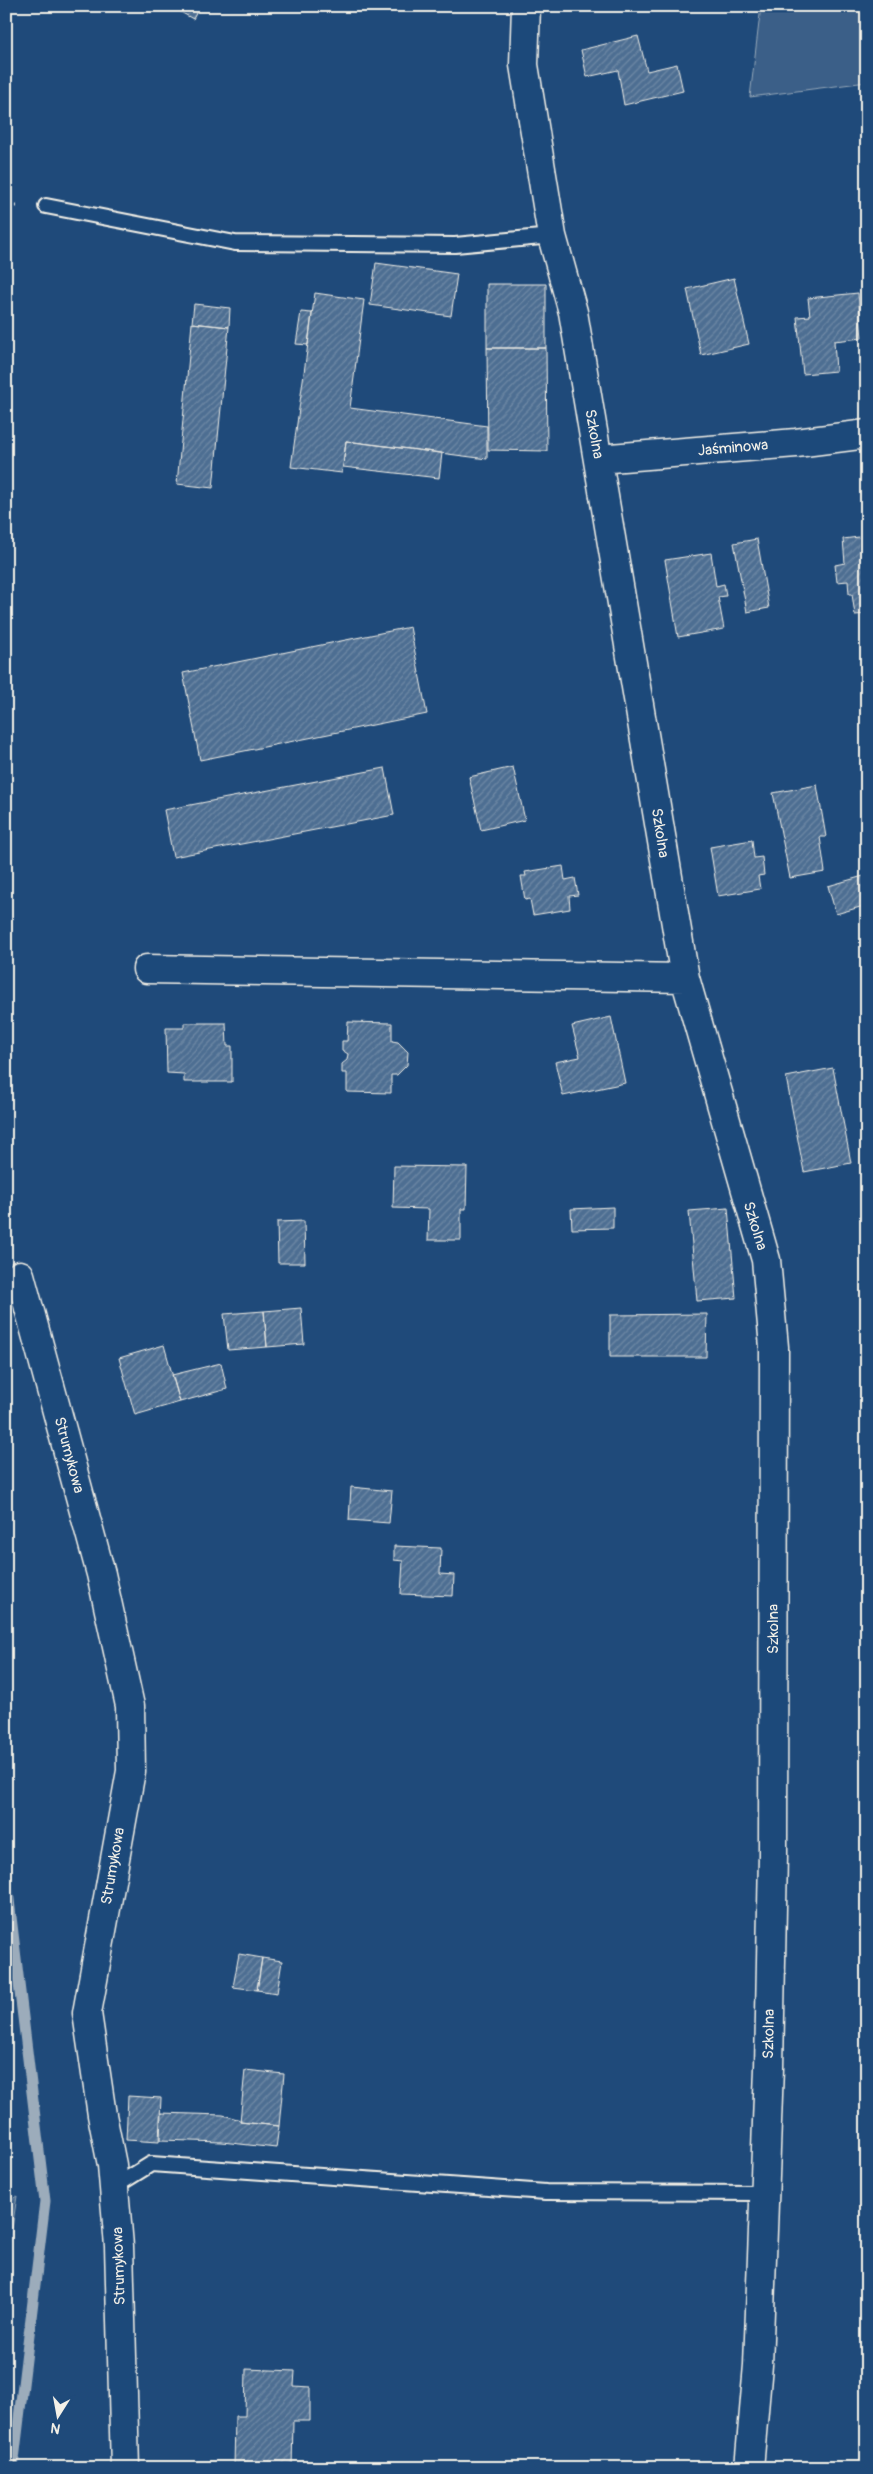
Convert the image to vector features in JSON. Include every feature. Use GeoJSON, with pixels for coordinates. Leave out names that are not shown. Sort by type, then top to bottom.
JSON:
{"type":"FeatureCollection","features":[{"type":"Feature","properties":{"kind":"street","name":"Szkolna"},"geometry":{"type":"LineString","coordinates":[[526,6],[524,64],[552,236],[573,312],[685,978],[766,1260],[774,1347],[773,1854],[769,2068],[758,2365],[749,2468]]}},
{"type":"Feature","properties":{"kind":"street","name":"Jaśminowa"},"geometry":{"type":"LineString","coordinates":[[598,459],[796,443],[867,434]]}},
{"type":"Feature","properties":{"kind":"street"},"geometry":{"type":"LineString","coordinates":[[147,969],[685,978]]}},
{"type":"Feature","properties":{"kind":"street","name":"Strumykowa"},"geometry":{"type":"LineString","coordinates":[[20,1275],[101,1574],[130,1706],[131,1771],[87,2013],[114,2187],[119,2246],[125,2468]]}},
{"type":"Feature","properties":{"kind":"lane"},"geometry":{"type":"LineString","coordinates":[[46,206],[235,242],[455,245],[552,236]]}},
{"type":"Feature","properties":{"kind":"lane"},"geometry":{"type":"LineString","coordinates":[[114,2187],[151,2164],[546,2192],[764,2193]]}},
{"type":"Feature","properties":{"kind":"green space"},"geometry":{"type":"Polygon","coordinates":[[[761,6],[867,6],[867,82],[750,97],[761,6]]]}},
{"type":"Feature","properties":{"kind":"green space"},"geometry":{"type":"Polygon","coordinates":[[[17,2196],[6,2268],[6,2203],[17,2196]]]}},
{"type":"Feature","properties":{"kind":"building"},"geometry":{"type":"Polygon","coordinates":[[[170,6],[200,6],[193,19],[170,6]]]}},
{"type":"Feature","properties":{"kind":"building"},"geometry":{"type":"Polygon","coordinates":[[[638,36],[647,71],[677,64],[683,91],[624,105],[618,70],[587,77],[581,50],[638,36]]]}},
{"type":"Feature","properties":{"kind":"building"},"geometry":{"type":"Polygon","coordinates":[[[376,263],[457,274],[451,316],[370,305],[376,263]]]}},
{"type":"Feature","properties":{"kind":"building"},"geometry":{"type":"Polygon","coordinates":[[[734,278],[749,344],[701,355],[687,289],[734,278]]]}},
{"type":"Feature","properties":{"kind":"building"},"geometry":{"type":"Polygon","coordinates":[[[487,284],[546,284],[546,348],[487,348],[487,284]]]}},
{"type":"Feature","properties":{"kind":"building"},"geometry":{"type":"Polygon","coordinates":[[[315,293],[364,300],[350,408],[487,426],[487,459],[346,441],[342,473],[291,467],[315,293]]]}},
{"type":"Feature","properties":{"kind":"building"},"geometry":{"type":"Polygon","coordinates":[[[858,293],[862,338],[834,341],[836,371],[803,374],[797,317],[810,316],[808,298],[858,293]]]}},
{"type":"Feature","properties":{"kind":"building"},"geometry":{"type":"Polygon","coordinates":[[[194,304],[230,308],[229,327],[192,323],[194,304]]]}},
{"type":"Feature","properties":{"kind":"building"},"geometry":{"type":"Polygon","coordinates":[[[301,312],[312,313],[308,345],[296,344],[301,312]]]}},
{"type":"Feature","properties":{"kind":"building"},"geometry":{"type":"Polygon","coordinates":[[[192,323],[229,327],[213,488],[177,484],[192,323]]]}},
{"type":"Feature","properties":{"kind":"building"},"geometry":{"type":"Polygon","coordinates":[[[487,348],[546,348],[547,451],[488,450],[487,348]]]}},
{"type":"Feature","properties":{"kind":"building"},"geometry":{"type":"Polygon","coordinates":[[[346,441],[442,453],[439,478],[343,467],[346,441]]]}},
{"type":"Feature","properties":{"kind":"building"},"geometry":{"type":"Polygon","coordinates":[[[867,536],[867,614],[855,615],[852,594],[849,594],[848,581],[837,582],[835,565],[845,563],[843,539],[867,536]]]}},
{"type":"Feature","properties":{"kind":"building"},"geometry":{"type":"Polygon","coordinates":[[[757,539],[769,608],[747,612],[734,543],[757,539]]]}},
{"type":"Feature","properties":{"kind":"building"},"geometry":{"type":"Polygon","coordinates":[[[711,553],[716,586],[724,584],[726,596],[718,597],[724,629],[678,637],[665,560],[711,553]]]}},
{"type":"Feature","properties":{"kind":"building"},"geometry":{"type":"Polygon","coordinates":[[[410,627],[427,714],[200,760],[183,673],[410,627]]]}},
{"type":"Feature","properties":{"kind":"building"},"geometry":{"type":"Polygon","coordinates":[[[513,767],[525,820],[481,830],[469,777],[513,767]]]}},
{"type":"Feature","properties":{"kind":"building"},"geometry":{"type":"Polygon","coordinates":[[[385,768],[394,815],[173,857],[164,810],[385,768]]]}},
{"type":"Feature","properties":{"kind":"building"},"geometry":{"type":"Polygon","coordinates":[[[817,785],[826,837],[820,837],[825,872],[790,878],[773,793],[817,785]]]}},
{"type":"Feature","properties":{"kind":"building"},"geometry":{"type":"Polygon","coordinates":[[[752,840],[754,858],[762,857],[764,875],[758,876],[760,889],[718,896],[710,847],[752,840]]]}},
{"type":"Feature","properties":{"kind":"building"},"geometry":{"type":"Polygon","coordinates":[[[563,866],[565,880],[575,878],[578,895],[569,896],[570,909],[533,915],[530,899],[525,900],[521,876],[526,876],[525,872],[563,866]]]}},
{"type":"Feature","properties":{"kind":"building"},"geometry":{"type":"Polygon","coordinates":[[[867,875],[867,905],[836,914],[828,886],[867,875]]]}},
{"type":"Feature","properties":{"kind":"building"},"geometry":{"type":"Polygon","coordinates":[[[611,1017],[625,1083],[563,1096],[555,1062],[580,1057],[572,1026],[611,1017]]]}},
{"type":"Feature","properties":{"kind":"building"},"geometry":{"type":"Polygon","coordinates":[[[348,1022],[392,1023],[392,1041],[398,1042],[408,1052],[407,1065],[397,1075],[391,1075],[391,1093],[347,1092],[347,1073],[342,1073],[342,1064],[347,1060],[348,1054],[342,1050],[342,1041],[347,1041],[348,1022]]]}},
{"type":"Feature","properties":{"kind":"building"},"geometry":{"type":"Polygon","coordinates":[[[184,1023],[226,1023],[227,1046],[232,1046],[232,1082],[184,1082],[184,1074],[167,1073],[166,1028],[184,1028],[184,1023]]]}},
{"type":"Feature","properties":{"kind":"building"},"geometry":{"type":"Polygon","coordinates":[[[833,1068],[851,1163],[804,1172],[786,1077],[833,1068]]]}},
{"type":"Feature","properties":{"kind":"building"},"geometry":{"type":"Polygon","coordinates":[[[394,1166],[467,1167],[466,1209],[461,1209],[461,1240],[428,1240],[429,1209],[393,1208],[394,1166]]]}},
{"type":"Feature","properties":{"kind":"building"},"geometry":{"type":"Polygon","coordinates":[[[613,1207],[613,1228],[572,1229],[571,1209],[613,1207]]]}},
{"type":"Feature","properties":{"kind":"building"},"geometry":{"type":"Polygon","coordinates":[[[728,1208],[736,1298],[697,1301],[689,1211],[728,1208]]]}},
{"type":"Feature","properties":{"kind":"building"},"geometry":{"type":"Polygon","coordinates":[[[304,1221],[305,1263],[278,1263],[277,1222],[304,1221]]]}},
{"type":"Feature","properties":{"kind":"building"},"geometry":{"type":"Polygon","coordinates":[[[301,1308],[304,1344],[267,1347],[264,1311],[301,1308]]]}},
{"type":"Feature","properties":{"kind":"building"},"geometry":{"type":"Polygon","coordinates":[[[264,1311],[267,1347],[228,1350],[224,1314],[264,1311]]]}},
{"type":"Feature","properties":{"kind":"building"},"geometry":{"type":"Polygon","coordinates":[[[707,1314],[706,1357],[610,1357],[610,1315],[707,1314]]]}},
{"type":"Feature","properties":{"kind":"building"},"geometry":{"type":"Polygon","coordinates":[[[164,1345],[180,1402],[135,1415],[119,1358],[164,1345]]]}},
{"type":"Feature","properties":{"kind":"building"},"geometry":{"type":"Polygon","coordinates":[[[221,1363],[227,1389],[180,1402],[172,1375],[221,1363]]]}},
{"type":"Feature","properties":{"kind":"building"},"geometry":{"type":"Polygon","coordinates":[[[351,1487],[392,1491],[389,1523],[349,1520],[351,1487]]]}},
{"type":"Feature","properties":{"kind":"building"},"geometry":{"type":"Polygon","coordinates":[[[394,1546],[441,1548],[440,1574],[454,1575],[453,1596],[401,1594],[403,1561],[394,1560],[394,1546]]]}},
{"type":"Feature","properties":{"kind":"building"},"geometry":{"type":"Polygon","coordinates":[[[239,1954],[262,1958],[257,1990],[233,1987],[239,1954]]]}},
{"type":"Feature","properties":{"kind":"building"},"geometry":{"type":"Polygon","coordinates":[[[262,1958],[282,1961],[277,1993],[257,1990],[262,1958]]]}},
{"type":"Feature","properties":{"kind":"building"},"geometry":{"type":"Polygon","coordinates":[[[245,2070],[284,2074],[279,2126],[240,2122],[245,2070]]]}},
{"type":"Feature","properties":{"kind":"building"},"geometry":{"type":"Polygon","coordinates":[[[128,2096],[161,2098],[159,2142],[126,2140],[128,2096]]]}},
{"type":"Feature","properties":{"kind":"building"},"geometry":{"type":"Polygon","coordinates":[[[161,2113],[223,2115],[241,2120],[240,2122],[279,2126],[276,2148],[222,2142],[160,2140],[161,2113]]]}},
{"type":"Feature","properties":{"kind":"building"},"geometry":{"type":"Polygon","coordinates":[[[246,2369],[295,2371],[294,2386],[310,2387],[310,2421],[293,2421],[292,2468],[234,2468],[235,2416],[245,2416],[246,2369]]]}},
{"type":"Feature","properties":{"kind":"waterway"},"geometry":{"type":"LineString","coordinates":[[6,1875],[45,2201],[13,2468]]}}]}
